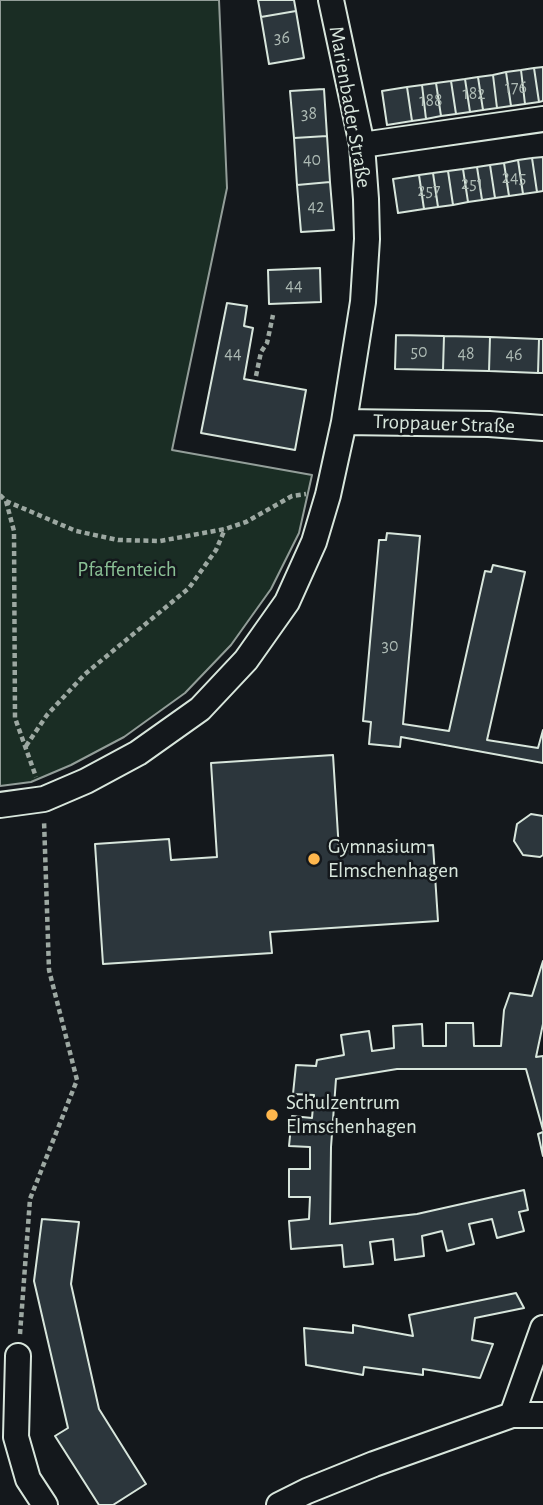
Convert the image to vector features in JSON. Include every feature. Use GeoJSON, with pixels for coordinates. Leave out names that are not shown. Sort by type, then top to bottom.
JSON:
{"type":"FeatureCollection","features":[{"type":"Feature","properties":{"kind":"street","name":"Marienbader Straße"},"geometry":{"type":"LineString","coordinates":[[0,805],[44,799],[86,781],[138,753],[200,709],[246,660],[287,602],[314,542],[328,495],[344,422],[363,302],[366,199],[362,145],[331,0]]}},
{"type":"Feature","properties":{"kind":"street"},"geometry":{"type":"LineString","coordinates":[[362,145],[543,119]]}},
{"type":"Feature","properties":{"kind":"street","name":"Troppauer Straße"},"geometry":{"type":"LineString","coordinates":[[344,422],[489,424],[543,428]]}},
{"type":"Feature","properties":{"kind":"street"},"geometry":{"type":"LineString","coordinates":[[512,1415],[543,1328]]}},
{"type":"Feature","properties":{"kind":"street"},"geometry":{"type":"LineString","coordinates":[[18,1356],[16,1437],[28,1479],[45,1505]]}},
{"type":"Feature","properties":{"kind":"street"},"geometry":{"type":"LineString","coordinates":[[279,1505],[374,1464],[512,1415],[543,1415]]}},
{"type":"Feature","properties":{"kind":"path"},"geometry":{"type":"LineString","coordinates":[[256,376],[273,315]]}},
{"type":"Feature","properties":{"kind":"path"},"geometry":{"type":"LineString","coordinates":[[0,495],[6,501],[76,531],[118,540],[160,541],[225,529],[246,522],[292,496],[328,495]]}},
{"type":"Feature","properties":{"kind":"path"},"geometry":{"type":"LineString","coordinates":[[6,501],[13,531],[15,718],[44,799],[49,970],[77,1080],[30,1199],[18,1356]]}},
{"type":"Feature","properties":{"kind":"path"},"geometry":{"type":"LineString","coordinates":[[26,747],[47,715],[85,674],[190,588],[216,550],[225,529]]}},
{"type":"Feature","properties":{"kind":"green space","name":"Pfaffenteich"},"geometry":{"type":"Polygon","coordinates":[[[0,0],[219,0],[227,188],[172,450],[312,475],[299,533],[271,589],[231,645],[185,693],[124,737],[71,765],[31,782],[0,786],[0,0]]]}},
{"type":"Feature","properties":{"kind":"building"},"geometry":{"type":"Polygon","coordinates":[[[258,0],[294,0],[296,11],[261,17],[258,0]]]}},
{"type":"Feature","properties":{"kind":"building"},"geometry":{"type":"Polygon","coordinates":[[[296,11],[304,58],[269,64],[261,17],[296,11]]]}},
{"type":"Feature","properties":{"kind":"building"},"geometry":{"type":"Polygon","coordinates":[[[543,67],[543,101],[539,102],[534,68],[543,67]]]}},
{"type":"Feature","properties":{"kind":"building"},"geometry":{"type":"Polygon","coordinates":[[[534,68],[539,102],[525,104],[521,70],[534,68]]]}},
{"type":"Feature","properties":{"kind":"building"},"geometry":{"type":"Polygon","coordinates":[[[521,70],[525,104],[511,106],[506,72],[521,70]]]}},
{"type":"Feature","properties":{"kind":"building"},"geometry":{"type":"Polygon","coordinates":[[[506,72],[511,106],[497,108],[493,75],[506,72]]]}},
{"type":"Feature","properties":{"kind":"building"},"geometry":{"type":"Polygon","coordinates":[[[493,75],[497,108],[483,110],[478,77],[493,75]]]}},
{"type":"Feature","properties":{"kind":"building"},"geometry":{"type":"Polygon","coordinates":[[[478,77],[483,110],[470,112],[465,79],[478,77]]]}},
{"type":"Feature","properties":{"kind":"building"},"geometry":{"type":"Polygon","coordinates":[[[465,79],[470,112],[456,114],[451,81],[465,79]]]}},
{"type":"Feature","properties":{"kind":"building"},"geometry":{"type":"Polygon","coordinates":[[[451,81],[456,114],[441,116],[436,83],[451,81]]]}},
{"type":"Feature","properties":{"kind":"building"},"geometry":{"type":"Polygon","coordinates":[[[436,83],[441,116],[426,119],[422,85],[436,83]]]}},
{"type":"Feature","properties":{"kind":"building"},"geometry":{"type":"Polygon","coordinates":[[[422,85],[426,119],[412,121],[407,87],[422,85]]]}},
{"type":"Feature","properties":{"kind":"building"},"geometry":{"type":"Polygon","coordinates":[[[407,87],[412,121],[387,125],[382,91],[407,87]]]}},
{"type":"Feature","properties":{"kind":"building"},"geometry":{"type":"Polygon","coordinates":[[[324,89],[327,136],[294,138],[290,91],[324,89]]]}},
{"type":"Feature","properties":{"kind":"building"},"geometry":{"type":"Polygon","coordinates":[[[327,136],[330,182],[297,185],[294,138],[327,136]]]}},
{"type":"Feature","properties":{"kind":"building"},"geometry":{"type":"Polygon","coordinates":[[[543,157],[543,191],[537,192],[532,158],[543,157]]]}},
{"type":"Feature","properties":{"kind":"building"},"geometry":{"type":"Polygon","coordinates":[[[532,158],[537,192],[523,194],[518,160],[532,158]]]}},
{"type":"Feature","properties":{"kind":"building"},"geometry":{"type":"Polygon","coordinates":[[[518,160],[523,194],[509,196],[504,163],[518,160]]]}},
{"type":"Feature","properties":{"kind":"building"},"geometry":{"type":"Polygon","coordinates":[[[504,163],[509,196],[495,198],[490,165],[504,163]]]}},
{"type":"Feature","properties":{"kind":"building"},"geometry":{"type":"Polygon","coordinates":[[[490,165],[495,198],[482,200],[477,167],[490,165]]]}},
{"type":"Feature","properties":{"kind":"building"},"geometry":{"type":"Polygon","coordinates":[[[477,167],[482,200],[468,202],[463,169],[477,167]]]}},
{"type":"Feature","properties":{"kind":"building"},"geometry":{"type":"Polygon","coordinates":[[[463,169],[468,202],[453,205],[448,171],[463,169]]]}},
{"type":"Feature","properties":{"kind":"building"},"geometry":{"type":"Polygon","coordinates":[[[448,171],[453,205],[438,207],[433,173],[448,171]]]}},
{"type":"Feature","properties":{"kind":"building"},"geometry":{"type":"Polygon","coordinates":[[[433,173],[438,207],[424,209],[419,175],[433,173]]]}},
{"type":"Feature","properties":{"kind":"building"},"geometry":{"type":"Polygon","coordinates":[[[419,175],[424,209],[398,213],[393,179],[419,175]]]}},
{"type":"Feature","properties":{"kind":"building"},"geometry":{"type":"Polygon","coordinates":[[[330,182],[334,230],[301,232],[297,185],[330,182]]]}},
{"type":"Feature","properties":{"kind":"building"},"geometry":{"type":"Polygon","coordinates":[[[320,268],[321,302],[269,304],[268,270],[320,268]]]}},
{"type":"Feature","properties":{"kind":"building"},"geometry":{"type":"Polygon","coordinates":[[[227,303],[247,306],[244,326],[253,328],[244,379],[306,390],[295,450],[201,433],[227,303]]]}},
{"type":"Feature","properties":{"kind":"building"},"geometry":{"type":"Polygon","coordinates":[[[396,335],[444,336],[443,370],[395,369],[396,335]]]}},
{"type":"Feature","properties":{"kind":"building"},"geometry":{"type":"Polygon","coordinates":[[[444,336],[490,337],[489,371],[443,370],[444,336]]]}},
{"type":"Feature","properties":{"kind":"building"},"geometry":{"type":"Polygon","coordinates":[[[490,337],[539,339],[538,373],[489,371],[490,337]]]}},
{"type":"Feature","properties":{"kind":"building"},"geometry":{"type":"Polygon","coordinates":[[[539,339],[543,339],[543,373],[538,373],[539,339]]]}},
{"type":"Feature","properties":{"kind":"building"},"geometry":{"type":"Polygon","coordinates":[[[387,533],[420,536],[403,724],[449,731],[485,571],[491,572],[493,565],[525,572],[487,740],[538,748],[543,730],[543,763],[401,737],[400,747],[369,744],[371,722],[363,721],[379,540],[386,540],[387,533]]]}},
{"type":"Feature","properties":{"kind":"building","name":"Gymnasium Elmschenhagen"},"geometry":{"type":"Polygon","coordinates":[[[333,755],[339,851],[433,845],[438,921],[270,932],[272,953],[103,964],[95,844],[169,839],[171,860],[217,857],[211,763],[333,755]]]}},
{"type":"Feature","properties":{"kind":"building"},"geometry":{"type":"Polygon","coordinates":[[[531,814],[543,816],[543,855],[540,857],[523,855],[514,841],[517,824],[531,814]]]}},
{"type":"Feature","properties":{"kind":"building"},"geometry":{"type":"Polygon","coordinates":[[[543,961],[543,1024],[536,1057],[543,1056],[543,1130],[526,1069],[397,1069],[336,1079],[331,1147],[330,1224],[417,1214],[524,1190],[528,1210],[519,1212],[524,1231],[497,1238],[492,1219],[469,1224],[474,1244],[447,1251],[442,1231],[422,1236],[424,1256],[395,1260],[393,1239],[370,1242],[373,1264],[344,1267],[342,1245],[291,1249],[289,1221],[309,1219],[310,1197],[289,1197],[289,1169],[310,1169],[310,1147],[289,1146],[292,1116],[312,1118],[314,1095],[293,1094],[296,1065],[316,1066],[317,1060],[344,1055],[341,1035],[369,1031],[372,1051],[394,1048],[393,1026],[422,1024],[423,1046],[446,1046],[446,1023],[473,1023],[474,1046],[501,1046],[504,1010],[510,993],[532,996],[543,961]]]}},
{"type":"Feature","properties":{"kind":"building"},"geometry":{"type":"Polygon","coordinates":[[[543,1132],[543,1156],[538,1134],[543,1132]]]}},
{"type":"Feature","properties":{"kind":"building"},"geometry":{"type":"Polygon","coordinates":[[[42,1219],[79,1222],[71,1284],[99,1409],[146,1484],[113,1505],[99,1505],[55,1436],[68,1428],[34,1281],[42,1219]]]}},
{"type":"Feature","properties":{"kind":"building"},"geometry":{"type":"Polygon","coordinates":[[[516,1293],[524,1308],[475,1318],[472,1340],[493,1344],[480,1378],[423,1369],[423,1375],[364,1367],[363,1375],[306,1365],[304,1328],[353,1333],[353,1325],[413,1336],[409,1315],[516,1293]]]}},
{"type":"Feature","properties":{"kind":"place","name":"Gymnasium Elmschenhagen"},"geometry":{"type":"Point","coordinates":[314,859]}},
{"type":"Feature","properties":{"kind":"place","name":"Schulzentrum Elmschenhagen"},"geometry":{"type":"Point","coordinates":[272,1115]}}]}
